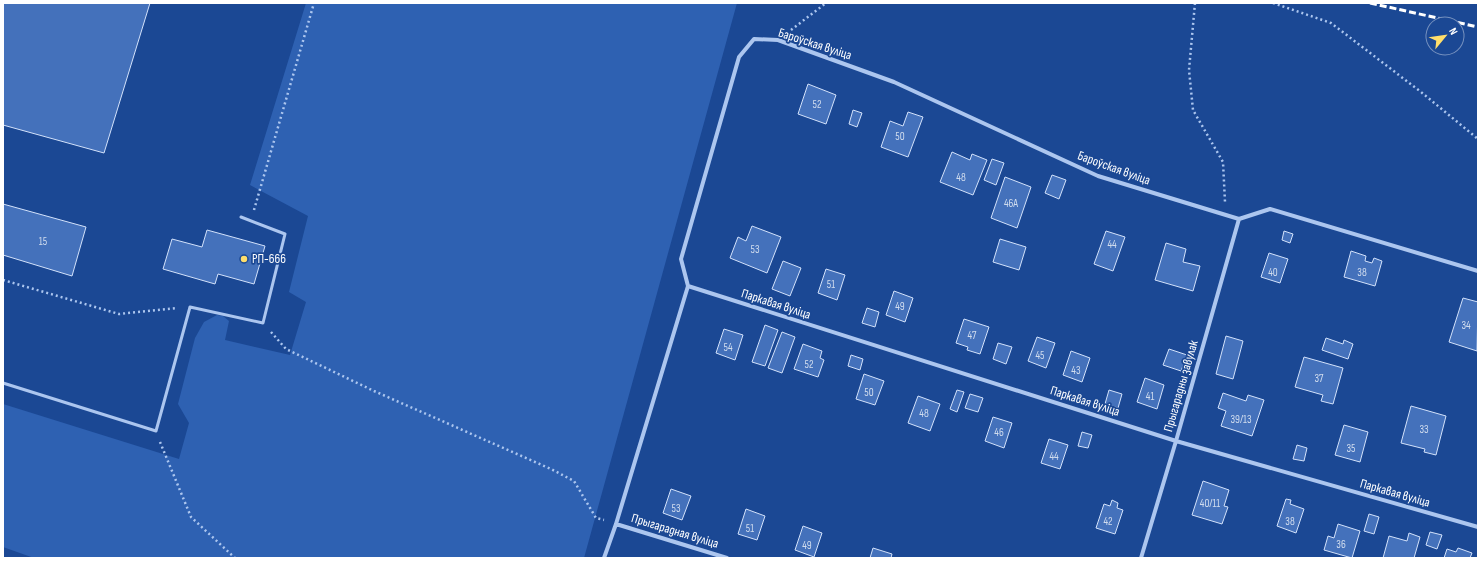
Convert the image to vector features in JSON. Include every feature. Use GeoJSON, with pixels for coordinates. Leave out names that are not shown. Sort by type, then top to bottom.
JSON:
{"type":"FeatureCollection","features":[{"type":"Feature","properties":{"kind":"street","name":"Бароўская вуліца"},"geometry":{"type":"LineString","coordinates":[[688,286],[680,259],[740,57],[754,40],[778,40],[894,82],[1098,176],[1239,219]]}},
{"type":"Feature","properties":{"kind":"street"},"geometry":{"type":"LineString","coordinates":[[1239,219],[1270,210],[1478,271]]}},
{"type":"Feature","properties":{"kind":"street","name":"Прыгарадны завулак"},"geometry":{"type":"LineString","coordinates":[[1141,558],[1239,219]]}},
{"type":"Feature","properties":{"kind":"street","name":"Паркавая вуліца"},"geometry":{"type":"LineString","coordinates":[[688,286],[1176,441],[1478,527]]}},
{"type":"Feature","properties":{"kind":"street"},"geometry":{"type":"LineString","coordinates":[[604,558],[616,524],[688,286]]}},
{"type":"Feature","properties":{"kind":"street","name":"Прыгарадная вуліца"},"geometry":{"type":"LineString","coordinates":[[616,524],[727,558]]}},
{"type":"Feature","properties":{"kind":"lane"},"geometry":{"type":"LineString","coordinates":[[3,383],[156,432],[190,307],[263,323],[286,234],[241,217]]}},
{"type":"Feature","properties":{"kind":"path"},"geometry":{"type":"LineString","coordinates":[[251,221],[314,3]]}},
{"type":"Feature","properties":{"kind":"path"},"geometry":{"type":"LineString","coordinates":[[778,40],[826,3]]}},
{"type":"Feature","properties":{"kind":"path"},"geometry":{"type":"LineString","coordinates":[[1195,3],[1189,70],[1193,110],[1223,162],[1226,215]]}},
{"type":"Feature","properties":{"kind":"path"},"geometry":{"type":"LineString","coordinates":[[1273,3],[1331,23],[1421,92],[1478,139]]}},
{"type":"Feature","properties":{"kind":"path"},"geometry":{"type":"LineString","coordinates":[[3,280],[119,314],[190,307]]}},
{"type":"Feature","properties":{"kind":"path"},"geometry":{"type":"LineString","coordinates":[[263,323],[286,349],[374,391],[551,469],[574,481],[596,518],[616,524]]}},
{"type":"Feature","properties":{"kind":"path"},"geometry":{"type":"LineString","coordinates":[[156,432],[191,517],[235,558]]}},
{"type":"Feature","properties":{"kind":"shaded area"},"geometry":{"type":"Polygon","coordinates":[[[306,3],[737,3],[584,558],[34,558],[3,547],[3,404],[179,459],[189,423],[178,404],[195,338],[204,322],[217,315],[223,316],[229,321],[225,340],[290,355],[306,302],[289,292],[308,216],[250,185],[306,3]]]}},
{"type":"Feature","properties":{"kind":"building"},"geometry":{"type":"Polygon","coordinates":[[[3,3],[150,3],[104,153],[3,125],[3,3]]]}},
{"type":"Feature","properties":{"kind":"building"},"geometry":{"type":"Polygon","coordinates":[[[808,84],[836,95],[826,124],[798,114],[808,84]]]}},
{"type":"Feature","properties":{"kind":"building"},"geometry":{"type":"Polygon","coordinates":[[[853,110],[862,113],[857,127],[849,124],[853,110]]]}},
{"type":"Feature","properties":{"kind":"building"},"geometry":{"type":"Polygon","coordinates":[[[908,112],[923,117],[908,157],[881,147],[890,121],[903,126],[908,112]]]}},
{"type":"Feature","properties":{"kind":"building"},"geometry":{"type":"Polygon","coordinates":[[[952,152],[970,160],[972,154],[987,160],[973,195],[940,182],[952,152]]]}},
{"type":"Feature","properties":{"kind":"building"},"geometry":{"type":"Polygon","coordinates":[[[992,159],[1004,163],[996,185],[984,180],[992,159]]]}},
{"type":"Feature","properties":{"kind":"building"},"geometry":{"type":"Polygon","coordinates":[[[1052,175],[1066,180],[1059,199],[1045,193],[1052,175]]]}},
{"type":"Feature","properties":{"kind":"building"},"geometry":{"type":"Polygon","coordinates":[[[1005,177],[1031,187],[1017,228],[991,218],[1005,177]]]}},
{"type":"Feature","properties":{"kind":"building"},"geometry":{"type":"Polygon","coordinates":[[[3,204],[86,227],[72,276],[3,255],[3,204]]]}},
{"type":"Feature","properties":{"kind":"building"},"geometry":{"type":"Polygon","coordinates":[[[752,226],[781,237],[767,273],[730,258],[738,237],[746,241],[752,226]]]}},
{"type":"Feature","properties":{"kind":"building"},"geometry":{"type":"Polygon","coordinates":[[[207,230],[265,246],[254,284],[218,274],[215,284],[163,269],[172,239],[202,247],[207,230]]]}},
{"type":"Feature","properties":{"kind":"building"},"geometry":{"type":"Polygon","coordinates":[[[1106,231],[1125,237],[1113,271],[1094,264],[1106,231]]]}},
{"type":"Feature","properties":{"kind":"building"},"geometry":{"type":"Polygon","coordinates":[[[1284,231],[1293,234],[1290,243],[1282,240],[1284,231]]]}},
{"type":"Feature","properties":{"kind":"building"},"geometry":{"type":"Polygon","coordinates":[[[1000,239],[1026,247],[1019,270],[993,262],[1000,239]]]}},
{"type":"Feature","properties":{"kind":"building"},"geometry":{"type":"Polygon","coordinates":[[[1166,243],[1186,249],[1183,262],[1200,266],[1193,291],[1155,280],[1166,243]]]}},
{"type":"Feature","properties":{"kind":"building"},"geometry":{"type":"Polygon","coordinates":[[[1351,251],[1366,256],[1365,261],[1372,263],[1374,258],[1382,261],[1375,286],[1344,277],[1351,251]]]}},
{"type":"Feature","properties":{"kind":"building"},"geometry":{"type":"Polygon","coordinates":[[[1269,253],[1288,259],[1280,283],[1261,277],[1269,253]]]}},
{"type":"Feature","properties":{"kind":"building"},"geometry":{"type":"Polygon","coordinates":[[[783,261],[801,268],[790,296],[772,289],[783,261]]]}},
{"type":"Feature","properties":{"kind":"building"},"geometry":{"type":"Polygon","coordinates":[[[826,269],[845,275],[837,300],[818,293],[826,269]]]}},
{"type":"Feature","properties":{"kind":"building"},"geometry":{"type":"Polygon","coordinates":[[[894,291],[913,298],[905,322],[886,315],[894,291]]]}},
{"type":"Feature","properties":{"kind":"building"},"geometry":{"type":"Polygon","coordinates":[[[1463,298],[1478,302],[1477,351],[1449,342],[1463,298]]]}},
{"type":"Feature","properties":{"kind":"building"},"geometry":{"type":"Polygon","coordinates":[[[867,308],[879,312],[875,327],[862,323],[867,308]]]}},
{"type":"Feature","properties":{"kind":"building"},"geometry":{"type":"Polygon","coordinates":[[[964,319],[989,327],[980,354],[967,350],[968,347],[956,343],[964,319]]]}},
{"type":"Feature","properties":{"kind":"building"},"geometry":{"type":"Polygon","coordinates":[[[765,325],[778,330],[765,366],[752,362],[765,325]]]}},
{"type":"Feature","properties":{"kind":"building"},"geometry":{"type":"Polygon","coordinates":[[[724,329],[743,335],[735,360],[716,353],[724,329]]]}},
{"type":"Feature","properties":{"kind":"building"},"geometry":{"type":"Polygon","coordinates":[[[782,332],[795,337],[782,373],[768,368],[782,332]]]}},
{"type":"Feature","properties":{"kind":"building"},"geometry":{"type":"Polygon","coordinates":[[[1226,336],[1243,341],[1233,379],[1216,374],[1226,336]]]}},
{"type":"Feature","properties":{"kind":"building"},"geometry":{"type":"Polygon","coordinates":[[[1037,337],[1055,343],[1046,368],[1028,361],[1037,337]]]}},
{"type":"Feature","properties":{"kind":"building"},"geometry":{"type":"Polygon","coordinates":[[[1326,338],[1343,344],[1344,340],[1353,344],[1348,359],[1322,350],[1326,338]]]}},
{"type":"Feature","properties":{"kind":"building"},"geometry":{"type":"Polygon","coordinates":[[[998,343],[1012,347],[1006,364],[993,359],[998,343]]]}},
{"type":"Feature","properties":{"kind":"building"},"geometry":{"type":"Polygon","coordinates":[[[803,344],[822,351],[820,358],[824,360],[818,377],[794,369],[803,344]]]}},
{"type":"Feature","properties":{"kind":"building"},"geometry":{"type":"Polygon","coordinates":[[[1169,349],[1187,355],[1181,371],[1163,365],[1169,349]]]}},
{"type":"Feature","properties":{"kind":"building"},"geometry":{"type":"Polygon","coordinates":[[[1071,351],[1090,358],[1082,382],[1063,375],[1071,351]]]}},
{"type":"Feature","properties":{"kind":"building"},"geometry":{"type":"Polygon","coordinates":[[[851,355],[863,359],[860,370],[848,366],[851,355]]]}},
{"type":"Feature","properties":{"kind":"building"},"geometry":{"type":"Polygon","coordinates":[[[1304,357],[1343,368],[1333,404],[1321,401],[1323,395],[1295,387],[1304,357]]]}},
{"type":"Feature","properties":{"kind":"building"},"geometry":{"type":"Polygon","coordinates":[[[864,374],[884,381],[875,405],[856,399],[864,374]]]}},
{"type":"Feature","properties":{"kind":"building"},"geometry":{"type":"Polygon","coordinates":[[[1145,378],[1164,385],[1157,409],[1137,402],[1145,378]]]}},
{"type":"Feature","properties":{"kind":"building"},"geometry":{"type":"Polygon","coordinates":[[[957,390],[964,392],[957,412],[950,409],[957,390]]]}},
{"type":"Feature","properties":{"kind":"building"},"geometry":{"type":"Polygon","coordinates":[[[1109,390],[1122,394],[1118,408],[1105,404],[1109,390]]]}},
{"type":"Feature","properties":{"kind":"building"},"geometry":{"type":"Polygon","coordinates":[[[1223,393],[1246,401],[1248,395],[1264,400],[1252,436],[1221,426],[1226,411],[1218,408],[1223,393]]]}},
{"type":"Feature","properties":{"kind":"building"},"geometry":{"type":"Polygon","coordinates":[[[970,394],[983,398],[978,412],[965,408],[970,394]]]}},
{"type":"Feature","properties":{"kind":"building"},"geometry":{"type":"Polygon","coordinates":[[[918,396],[940,404],[930,431],[908,423],[918,396]]]}},
{"type":"Feature","properties":{"kind":"building"},"geometry":{"type":"Polygon","coordinates":[[[1411,406],[1446,416],[1436,455],[1424,452],[1425,449],[1401,443],[1411,406]]]}},
{"type":"Feature","properties":{"kind":"building"},"geometry":{"type":"Polygon","coordinates":[[[993,417],[1012,423],[1004,448],[985,441],[993,417]]]}},
{"type":"Feature","properties":{"kind":"building"},"geometry":{"type":"Polygon","coordinates":[[[1344,425],[1368,432],[1360,462],[1335,455],[1344,425]]]}},
{"type":"Feature","properties":{"kind":"building"},"geometry":{"type":"Polygon","coordinates":[[[1082,432],[1092,435],[1088,448],[1078,446],[1082,432]]]}},
{"type":"Feature","properties":{"kind":"building"},"geometry":{"type":"Polygon","coordinates":[[[1049,439],[1068,445],[1060,469],[1041,463],[1049,439]]]}},
{"type":"Feature","properties":{"kind":"building"},"geometry":{"type":"Polygon","coordinates":[[[1297,445],[1307,448],[1304,461],[1293,459],[1297,445]]]}},
{"type":"Feature","properties":{"kind":"building"},"geometry":{"type":"Polygon","coordinates":[[[1203,481],[1229,490],[1224,506],[1228,507],[1222,524],[1192,515],[1203,481]]]}},
{"type":"Feature","properties":{"kind":"building"},"geometry":{"type":"Polygon","coordinates":[[[671,489],[691,496],[682,520],[663,513],[671,489]]]}},
{"type":"Feature","properties":{"kind":"building"},"geometry":{"type":"Polygon","coordinates":[[[1286,499],[1291,500],[1290,504],[1304,509],[1296,533],[1277,526],[1286,499]]]}},
{"type":"Feature","properties":{"kind":"building"},"geometry":{"type":"Polygon","coordinates":[[[1112,500],[1118,503],[1117,508],[1123,510],[1115,534],[1096,528],[1104,504],[1110,506],[1112,500]]]}},
{"type":"Feature","properties":{"kind":"building"},"geometry":{"type":"Polygon","coordinates":[[[746,509],[765,516],[757,540],[738,534],[746,509]]]}},
{"type":"Feature","properties":{"kind":"building"},"geometry":{"type":"Polygon","coordinates":[[[1369,514],[1379,517],[1374,534],[1364,531],[1369,514]]]}},
{"type":"Feature","properties":{"kind":"building"},"geometry":{"type":"Polygon","coordinates":[[[1338,524],[1360,531],[1352,558],[1324,550],[1328,536],[1334,538],[1338,524]]]}},
{"type":"Feature","properties":{"kind":"building"},"geometry":{"type":"Polygon","coordinates":[[[803,526],[822,533],[814,557],[795,550],[803,526]]]}},
{"type":"Feature","properties":{"kind":"building"},"geometry":{"type":"Polygon","coordinates":[[[1430,532],[1442,535],[1437,549],[1426,545],[1430,532]]]}},
{"type":"Feature","properties":{"kind":"building"},"geometry":{"type":"Polygon","coordinates":[[[1409,533],[1420,537],[1414,558],[1383,558],[1389,536],[1407,541],[1409,533]]]}},
{"type":"Feature","properties":{"kind":"building"},"geometry":{"type":"Polygon","coordinates":[[[873,548],[892,554],[891,558],[870,558],[873,548]]]}},
{"type":"Feature","properties":{"kind":"building"},"geometry":{"type":"Polygon","coordinates":[[[1458,548],[1472,553],[1470,558],[1444,558],[1447,549],[1456,552],[1458,548]]]}},
{"type":"Feature","properties":{"kind":"railway"},"geometry":{"type":"LineString","coordinates":[[1370,3],[1478,27]]}},
{"type":"Feature","properties":{"kind":"place","name":"РП-666"},"geometry":{"type":"Point","coordinates":[244,259]}}]}
